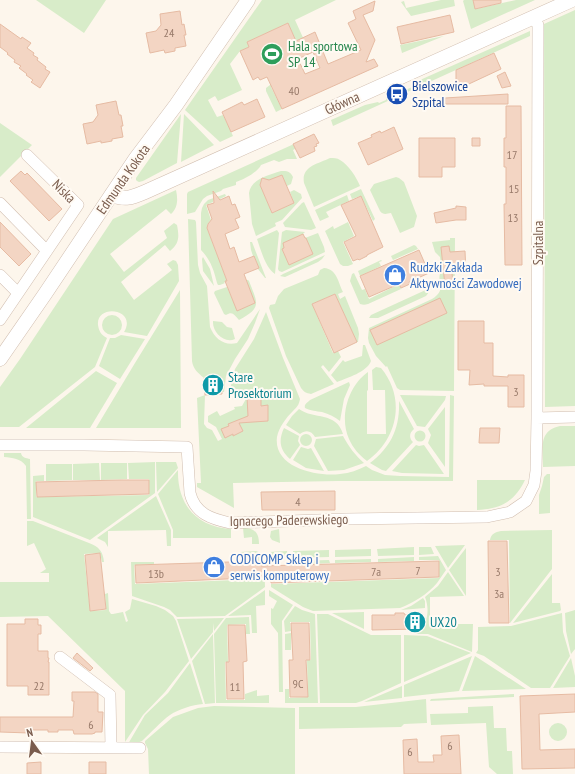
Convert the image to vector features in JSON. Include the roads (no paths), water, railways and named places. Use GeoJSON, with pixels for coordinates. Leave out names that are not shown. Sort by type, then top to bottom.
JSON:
{"type":"FeatureCollection","features":[{"type":"Feature","properties":{"kind":"street","name":"Edmunda Kokota"},"geometry":{"type":"LineString","coordinates":[[0,359],[46,294],[136,158],[176,105],[248,0]]}},
{"type":"Feature","properties":{"kind":"street","name":"Główna"},"geometry":{"type":"LineString","coordinates":[[111,195],[121,198],[128,198],[145,192],[572,0]]}},
{"type":"Feature","properties":{"kind":"street","name":"Szpitalna"},"geometry":{"type":"LineString","coordinates":[[533,17],[538,25],[538,418],[536,471]]}},
{"type":"Feature","properties":{"kind":"street","name":"Niska"},"geometry":{"type":"LineString","coordinates":[[0,320],[78,204],[27,155]]}},
{"type":"Feature","properties":{"kind":"street"},"geometry":{"type":"LineString","coordinates":[[0,203],[47,250]]}},
{"type":"Feature","properties":{"kind":"street"},"geometry":{"type":"LineString","coordinates":[[0,275],[18,293]]}},
{"type":"Feature","properties":{"kind":"street"},"geometry":{"type":"LineString","coordinates":[[538,418],[575,417]]}},
{"type":"Feature","properties":{"kind":"street","name":"Ignacego Paderewskiego"},"geometry":{"type":"LineString","coordinates":[[0,445],[187,447],[191,500],[196,507],[215,520],[230,522],[346,518],[487,517],[510,512],[526,501],[534,485],[536,471]]}},
{"type":"Feature","properties":{"kind":"street"},"geometry":{"type":"LineString","coordinates":[[60,657],[110,695],[111,748]]}},
{"type":"Feature","properties":{"kind":"street"},"geometry":{"type":"LineString","coordinates":[[0,747],[140,748]]}},
{"type":"Feature","properties":{"kind":"place","name":"Hala sportowa SP 14"},"geometry":{"type":"Point","coordinates":[272,54]}},
{"type":"Feature","properties":{"kind":"place","name":"Bielszowice Szpital"},"geometry":{"type":"Point","coordinates":[397,94]}},
{"type":"Feature","properties":{"kind":"place","name":"Rudzki Zakłada Aktywności Zawodowej"},"geometry":{"type":"Point","coordinates":[395,275]}},
{"type":"Feature","properties":{"kind":"place","name":"Stare Prosektorium"},"geometry":{"type":"Point","coordinates":[213,385]}},
{"type":"Feature","properties":{"kind":"place","name":"CODICOMP Sklep i serwis komputerowy"},"geometry":{"type":"Point","coordinates":[214,567]}},
{"type":"Feature","properties":{"kind":"place","name":"UX20"},"geometry":{"type":"Point","coordinates":[415,622]}}]}
